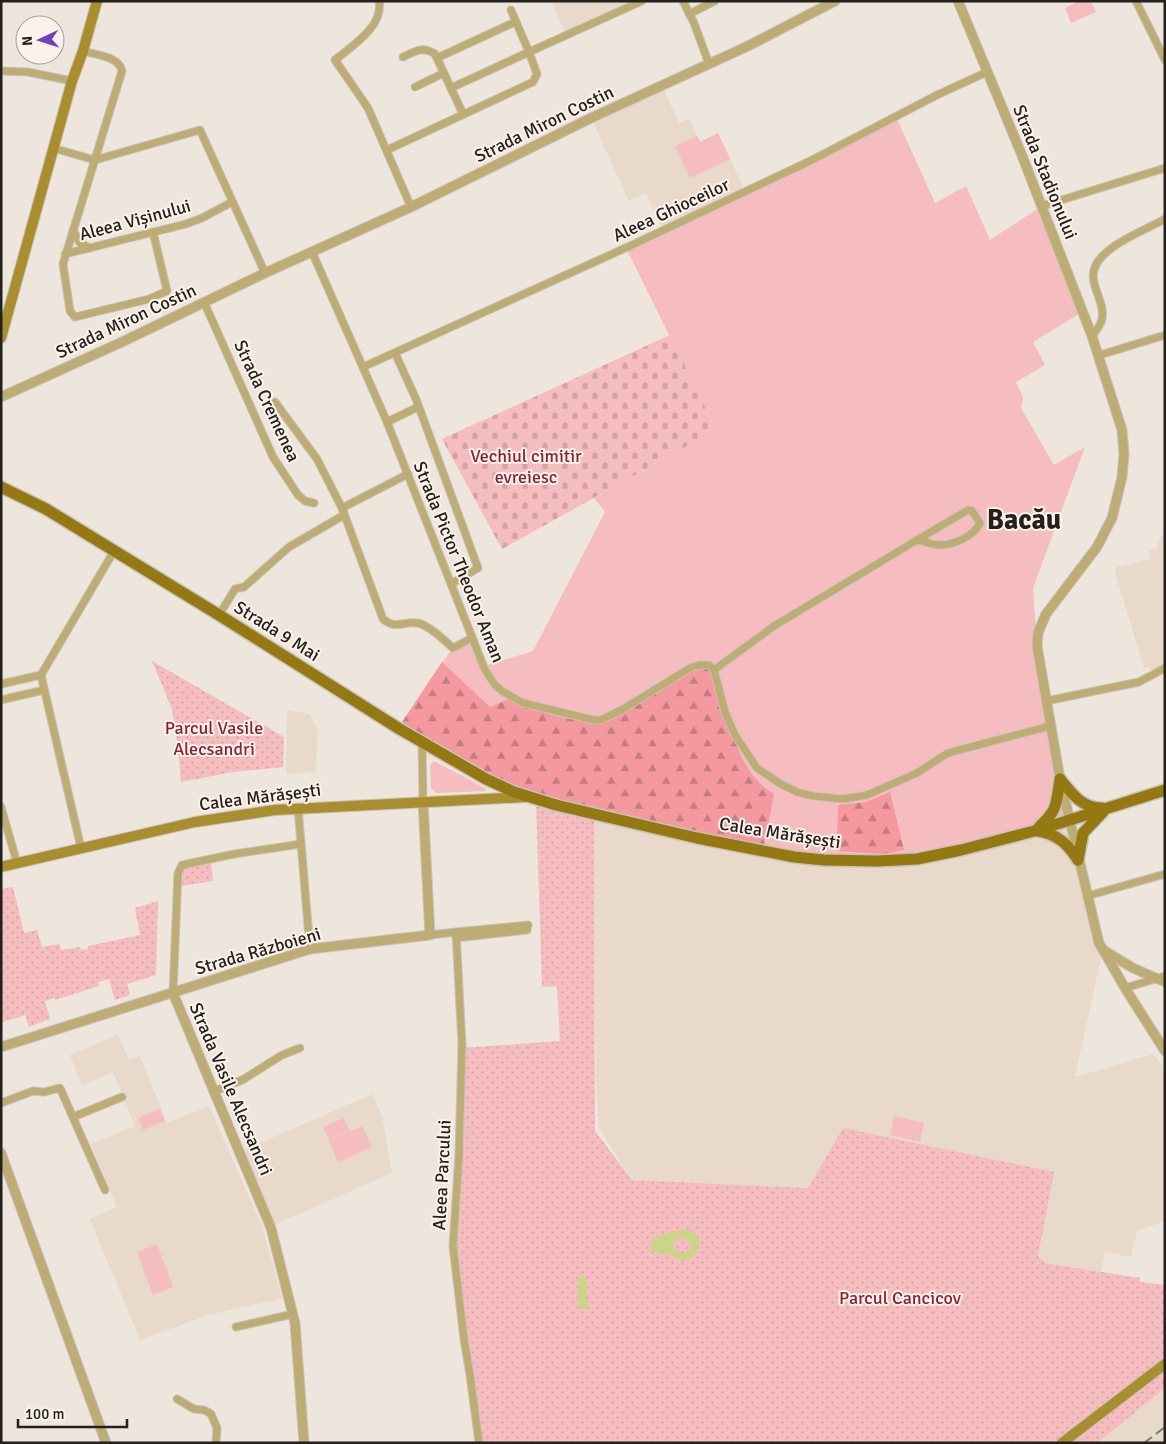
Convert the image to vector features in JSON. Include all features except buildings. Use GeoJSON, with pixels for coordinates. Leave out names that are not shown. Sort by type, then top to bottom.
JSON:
{"type":"FeatureCollection","features":[{"type":"Feature","properties":{"kind":"main road"},"geometry":{"type":"LineString","coordinates":[[90,24],[92,1]]}},
{"type":"Feature","properties":{"kind":"main road"},"geometry":{"type":"LineString","coordinates":[[2,333],[72,81],[84,51],[97,1]]}},
{"type":"Feature","properties":{"kind":"main road","name":"Strada 9 Mai"},"geometry":{"type":"LineString","coordinates":[[1,486],[35,503],[114,551],[422,742],[486,779],[531,798]]}},
{"type":"Feature","properties":{"kind":"main road"},"geometry":{"type":"LineString","coordinates":[[1060,779],[1080,801],[1089,807],[1106,809]]}},
{"type":"Feature","properties":{"kind":"main road"},"geometry":{"type":"LineString","coordinates":[[1036,830],[1051,817],[1055,809],[1060,779]]}},
{"type":"Feature","properties":{"kind":"main road","name":"Calea Mărășești"},"geometry":{"type":"LineString","coordinates":[[1,867],[196,822],[298,808],[531,798],[697,838],[787,856],[824,860],[877,861],[917,859],[961,850],[1069,821],[1165,790]]}},
{"type":"Feature","properties":{"kind":"main road"},"geometry":{"type":"LineString","coordinates":[[1078,860],[1083,833],[1106,809]]}},
{"type":"Feature","properties":{"kind":"main road"},"geometry":{"type":"LineString","coordinates":[[1036,830],[1046,832],[1063,840],[1078,860]]}},
{"type":"Feature","properties":{"kind":"main road"},"geometry":{"type":"LineString","coordinates":[[1062,1443],[1165,1364]]}},
{"type":"Feature","properties":{"kind":"street"},"geometry":{"type":"LineString","coordinates":[[379,1],[380,7],[377,19],[371,29],[335,60],[368,108],[411,206]]}},
{"type":"Feature","properties":{"kind":"street"},"geometry":{"type":"LineString","coordinates":[[451,88],[642,1]]}},
{"type":"Feature","properties":{"kind":"street"},"geometry":{"type":"LineString","coordinates":[[683,1],[709,64]]}},
{"type":"Feature","properties":{"kind":"street"},"geometry":{"type":"LineString","coordinates":[[689,14],[715,1]]}},
{"type":"Feature","properties":{"kind":"street","name":"Strada Miron Costin"},"geometry":{"type":"LineString","coordinates":[[1,397],[411,206],[592,118],[709,64],[835,1]]}},
{"type":"Feature","properties":{"kind":"street","name":"Strada Stadionului"},"geometry":{"type":"LineString","coordinates":[[958,1],[1042,206],[1100,355],[1122,430],[1124,454],[1122,477],[1118,499],[1104,535],[1081,570],[1046,614],[1041,623],[1037,646],[1060,779],[1099,943],[1165,1051]]}},
{"type":"Feature","properties":{"kind":"street"},"geometry":{"type":"LineString","coordinates":[[1136,1],[1165,60]]}},
{"type":"Feature","properties":{"kind":"street"},"geometry":{"type":"LineString","coordinates":[[387,150],[533,82],[537,74],[511,10]]}},
{"type":"Feature","properties":{"kind":"street"},"geometry":{"type":"LineString","coordinates":[[437,58],[516,22]]}},
{"type":"Feature","properties":{"kind":"street"},"geometry":{"type":"LineString","coordinates":[[403,56],[425,49],[434,54],[463,114]]}},
{"type":"Feature","properties":{"kind":"street","name":"Aleea Vișinului"},"geometry":{"type":"LineString","coordinates":[[84,51],[115,60],[121,66],[122,71],[62,267],[70,311],[75,317],[149,299],[167,292],[153,232]]}},
{"type":"Feature","properties":{"kind":"street"},"geometry":{"type":"LineString","coordinates":[[1,71],[28,72],[72,81]]}},
{"type":"Feature","properties":{"kind":"street","name":"Aleea Ghioceilor"},"geometry":{"type":"LineString","coordinates":[[363,367],[745,192],[812,160],[937,95],[987,72]]}},
{"type":"Feature","properties":{"kind":"street"},"geometry":{"type":"LineString","coordinates":[[414,86],[444,73]]}},
{"type":"Feature","properties":{"kind":"street"},"geometry":{"type":"LineString","coordinates":[[53,148],[95,160],[200,130],[265,273]]}},
{"type":"Feature","properties":{"kind":"street"},"geometry":{"type":"LineString","coordinates":[[1042,206],[1165,168]]}},
{"type":"Feature","properties":{"kind":"street","name":"Aleea Vișinului"},"geometry":{"type":"LineString","coordinates":[[65,254],[186,224],[232,202]]}},
{"type":"Feature","properties":{"kind":"street"},"geometry":{"type":"LineString","coordinates":[[1092,336],[1102,320],[1102,307],[1094,286],[1093,272],[1098,261],[1106,252],[1120,243],[1165,219]]}},
{"type":"Feature","properties":{"kind":"street"},"geometry":{"type":"LineString","coordinates":[[73,230],[80,243],[90,248]]}},
{"type":"Feature","properties":{"kind":"street","name":"Strada Pictor Theodor Aman"},"geometry":{"type":"LineString","coordinates":[[312,252],[387,422],[485,670],[495,685],[502,692],[523,703],[584,719],[602,720],[690,668],[699,665],[710,665],[714,670]]}},
{"type":"Feature","properties":{"kind":"street","name":"Strada Cremenea"},"geometry":{"type":"LineString","coordinates":[[204,302],[273,457],[298,495],[305,501],[314,503]]}},
{"type":"Feature","properties":{"kind":"street"},"geometry":{"type":"LineString","coordinates":[[1100,355],[1165,335]]}},
{"type":"Feature","properties":{"kind":"street"},"geometry":{"type":"LineString","coordinates":[[395,353],[418,407],[478,568],[451,584]]}},
{"type":"Feature","properties":{"kind":"street"},"geometry":{"type":"LineString","coordinates":[[275,402],[317,459],[343,511],[383,619],[393,625],[418,623],[427,627],[453,648],[472,638]]}},
{"type":"Feature","properties":{"kind":"street"},"geometry":{"type":"LineString","coordinates":[[387,422],[418,407]]}},
{"type":"Feature","properties":{"kind":"street"},"geometry":{"type":"LineString","coordinates":[[219,615],[235,589],[244,586],[294,544],[343,511],[408,474]]}},
{"type":"Feature","properties":{"kind":"street"},"geometry":{"type":"LineString","coordinates":[[917,540],[938,545],[950,544],[967,536],[977,529],[980,524],[972,511],[968,510],[917,540],[774,626],[714,670],[725,712],[735,735],[756,768],[797,792],[813,796],[843,799],[867,796],[917,773],[948,753],[1050,726]]}},
{"type":"Feature","properties":{"kind":"street"},"geometry":{"type":"LineString","coordinates":[[81,848],[40,675],[114,551]]}},
{"type":"Feature","properties":{"kind":"street"},"geometry":{"type":"LineString","coordinates":[[1046,701],[1139,682],[1165,668]]}},
{"type":"Feature","properties":{"kind":"street"},"geometry":{"type":"LineString","coordinates":[[1,684],[40,675]]}},
{"type":"Feature","properties":{"kind":"street"},"geometry":{"type":"LineString","coordinates":[[1,700],[44,690]]}},
{"type":"Feature","properties":{"kind":"street"},"geometry":{"type":"LineString","coordinates":[[422,742],[430,935],[456,935],[527,930],[528,926],[456,935]]}},
{"type":"Feature","properties":{"kind":"street"},"geometry":{"type":"LineString","coordinates":[[1,807],[17,863]]}},
{"type":"Feature","properties":{"kind":"street"},"geometry":{"type":"LineString","coordinates":[[298,808],[310,949]]}},
{"type":"Feature","properties":{"kind":"street","name":"Strada Vasile Alecsandri"},"geometry":{"type":"LineString","coordinates":[[301,844],[234,854],[182,865],[178,873],[173,993],[271,1228],[294,1314],[304,1443]]}},
{"type":"Feature","properties":{"kind":"street"},"geometry":{"type":"LineString","coordinates":[[1087,896],[1165,874]]}},
{"type":"Feature","properties":{"kind":"street","name":"Strada Războieni"},"geometry":{"type":"LineString","coordinates":[[1,1047],[310,949],[430,935]]}},
{"type":"Feature","properties":{"kind":"street","name":"Aleea Parcului"},"geometry":{"type":"LineString","coordinates":[[456,935],[462,1045],[459,1156],[453,1246],[478,1443]]}},
{"type":"Feature","properties":{"kind":"street"},"geometry":{"type":"LineString","coordinates":[[1102,949],[1124,963],[1162,979]]}},
{"type":"Feature","properties":{"kind":"street"},"geometry":{"type":"LineString","coordinates":[[1125,988],[1162,979]]}},
{"type":"Feature","properties":{"kind":"street"},"geometry":{"type":"LineString","coordinates":[[213,1092],[244,1079],[282,1055],[300,1048]]}},
{"type":"Feature","properties":{"kind":"street"},"geometry":{"type":"LineString","coordinates":[[1,1103],[33,1091],[44,1092],[60,1088],[105,1190]]}},
{"type":"Feature","properties":{"kind":"street"},"geometry":{"type":"LineString","coordinates":[[73,1117],[122,1097]]}},
{"type":"Feature","properties":{"kind":"street"},"geometry":{"type":"LineString","coordinates":[[1,1153],[106,1443]]}},
{"type":"Feature","properties":{"kind":"street"},"geometry":{"type":"LineString","coordinates":[[236,1327],[294,1314]]}},
{"type":"Feature","properties":{"kind":"street"},"geometry":{"type":"LineString","coordinates":[[177,1399],[194,1409],[204,1410],[211,1414],[216,1428],[216,1443]]}},
{"type":"Feature","properties":{"kind":"shaded area"},"geometry":{"type":"Polygon","coordinates":[[[551,1],[634,1],[565,32],[551,1]]]}},
{"type":"Feature","properties":{"kind":"shaded area"},"geometry":{"type":"Polygon","coordinates":[[[662,86],[679,123],[689,119],[700,142],[718,133],[745,191],[663,230],[646,193],[629,201],[591,118],[662,86]]]}},
{"type":"Feature","properties":{"kind":"shaded area"},"geometry":{"type":"Polygon","coordinates":[[[1165,527],[1165,664],[1151,671],[1149,667],[1144,668],[1115,573],[1117,567],[1151,559],[1149,551],[1156,549],[1165,527]]]}},
{"type":"Feature","properties":{"kind":"shaded area"},"geometry":{"type":"Polygon","coordinates":[[[287,710],[309,714],[318,729],[316,772],[286,774],[287,710]]]}},
{"type":"Feature","properties":{"kind":"shaded area"},"geometry":{"type":"Polygon","coordinates":[[[594,815],[1069,821],[1103,949],[1075,1077],[1154,1054],[1165,1070],[1165,1221],[1137,1231],[1131,1257],[1105,1252],[1101,1272],[1045,1263],[1038,1256],[843,1128],[808,1188],[632,1180],[599,1128],[596,1087],[594,815]]]}},
{"type":"Feature","properties":{"kind":"shaded area"},"geometry":{"type":"Polygon","coordinates":[[[118,1035],[129,1060],[140,1056],[167,1123],[209,1106],[262,1226],[282,1298],[208,1315],[140,1340],[90,1219],[117,1207],[91,1144],[135,1126],[113,1072],[82,1085],[70,1055],[118,1035]]]}},
{"type":"Feature","properties":{"kind":"shaded area"},"geometry":{"type":"Polygon","coordinates":[[[373,1094],[382,1116],[392,1173],[272,1226],[241,1151],[373,1094]]]}},
{"type":"Feature","properties":{"kind":"shaded area"},"geometry":{"type":"Polygon","coordinates":[[[684,1229],[694,1232],[698,1238],[698,1248],[693,1257],[680,1260],[670,1254],[653,1252],[651,1249],[652,1240],[656,1237],[684,1229]],[[684,1238],[675,1240],[673,1246],[675,1252],[683,1254],[690,1250],[690,1243],[684,1238]]]}},
{"type":"Feature","properties":{"kind":"shaded area"},"geometry":{"type":"Polygon","coordinates":[[[578,1277],[586,1277],[587,1309],[579,1309],[578,1277]]]}},
{"type":"Feature","properties":{"kind":"shaded area"},"geometry":{"type":"Polygon","coordinates":[[[1165,1388],[1165,1443],[1097,1443],[1104,1437],[1165,1388]]]}},
{"type":"Feature","properties":{"kind":"green space"},"geometry":{"type":"Polygon","coordinates":[[[1079,1],[1091,1],[1096,12],[1071,23],[1065,8],[1079,1]]]}},
{"type":"Feature","properties":{"kind":"green space"},"geometry":{"type":"Polygon","coordinates":[[[897,119],[935,203],[966,186],[990,240],[1042,206],[1082,312],[1033,342],[1045,365],[1016,382],[1023,397],[1021,408],[1054,465],[1085,447],[1033,588],[1037,646],[1069,821],[897,861],[763,851],[428,682],[453,648],[472,638],[484,666],[533,651],[605,512],[594,498],[716,430],[626,248],[897,119]]]}},
{"type":"Feature","properties":{"kind":"green space"},"geometry":{"type":"Polygon","coordinates":[[[718,133],[730,159],[690,178],[675,146],[697,136],[700,142],[718,133]]]}},
{"type":"Feature","properties":{"kind":"green space","name":"Vechiul cimitir evreiesc"},"geometry":{"type":"Polygon","coordinates":[[[670,335],[716,430],[502,549],[442,439],[670,335]]]}},
{"type":"Feature","properties":{"kind":"green space","name":"Parcul Vasile Alecsandri"},"geometry":{"type":"Polygon","coordinates":[[[152,661],[284,737],[283,767],[233,772],[181,782],[172,709],[152,661]]]}},
{"type":"Feature","properties":{"kind":"green space"},"geometry":{"type":"Polygon","coordinates":[[[442,662],[490,707],[509,699],[545,713],[587,721],[611,719],[690,671],[700,666],[711,667],[729,726],[748,769],[762,785],[774,794],[763,851],[536,800],[398,728],[442,662]]]}},
{"type":"Feature","properties":{"kind":"green space"},"geometry":{"type":"Polygon","coordinates":[[[434,761],[485,788],[486,791],[436,793],[431,788],[430,766],[434,761]]]}},
{"type":"Feature","properties":{"kind":"green space"},"geometry":{"type":"Polygon","coordinates":[[[890,792],[904,850],[884,854],[837,851],[838,805],[866,802],[890,792]]]}},
{"type":"Feature","properties":{"kind":"green space","name":"Parcul Cancicov"},"geometry":{"type":"Polygon","coordinates":[[[536,800],[594,815],[595,1131],[632,1180],[808,1188],[843,1128],[1054,1172],[1038,1256],[1045,1263],[1140,1278],[1140,1282],[1165,1285],[1165,1388],[1097,1443],[478,1443],[453,1246],[461,1048],[560,1041],[557,986],[542,987],[536,800]]]}},
{"type":"Feature","properties":{"kind":"green space"},"geometry":{"type":"Polygon","coordinates":[[[211,862],[213,881],[182,886],[183,866],[211,862]]]}},
{"type":"Feature","properties":{"kind":"green space"},"geometry":{"type":"Polygon","coordinates":[[[13,887],[24,933],[37,930],[42,947],[60,944],[61,950],[80,947],[81,950],[88,949],[88,946],[140,935],[135,908],[158,901],[156,975],[127,984],[130,995],[115,1000],[109,979],[98,982],[99,986],[55,1000],[54,998],[45,1001],[50,1019],[29,1027],[25,1015],[1,1023],[1,889],[13,887]]]}},
{"type":"Feature","properties":{"kind":"green space"},"geometry":{"type":"Polygon","coordinates":[[[160,1109],[165,1121],[143,1130],[138,1118],[160,1109]]]}},
{"type":"Feature","properties":{"kind":"green space"},"geometry":{"type":"Polygon","coordinates":[[[894,1116],[924,1123],[920,1142],[890,1135],[894,1116]]]}},
{"type":"Feature","properties":{"kind":"green space"},"geometry":{"type":"Polygon","coordinates":[[[344,1118],[350,1131],[329,1140],[323,1127],[344,1118]]]}},
{"type":"Feature","properties":{"kind":"green space"},"geometry":{"type":"Polygon","coordinates":[[[362,1126],[372,1147],[338,1162],[329,1141],[362,1126]]]}},
{"type":"Feature","properties":{"kind":"green space"},"geometry":{"type":"Polygon","coordinates":[[[157,1244],[173,1287],[153,1295],[137,1252],[157,1244]]]}},
{"type":"Feature","properties":{"kind":"railway"},"geometry":{"type":"LineString","coordinates":[[1144,1443],[1165,1427]]}},
{"type":"Feature","properties":{"kind":"district","name":"Bacău"},"geometry":{"type":"Point","coordinates":[1024,519]}}]}
